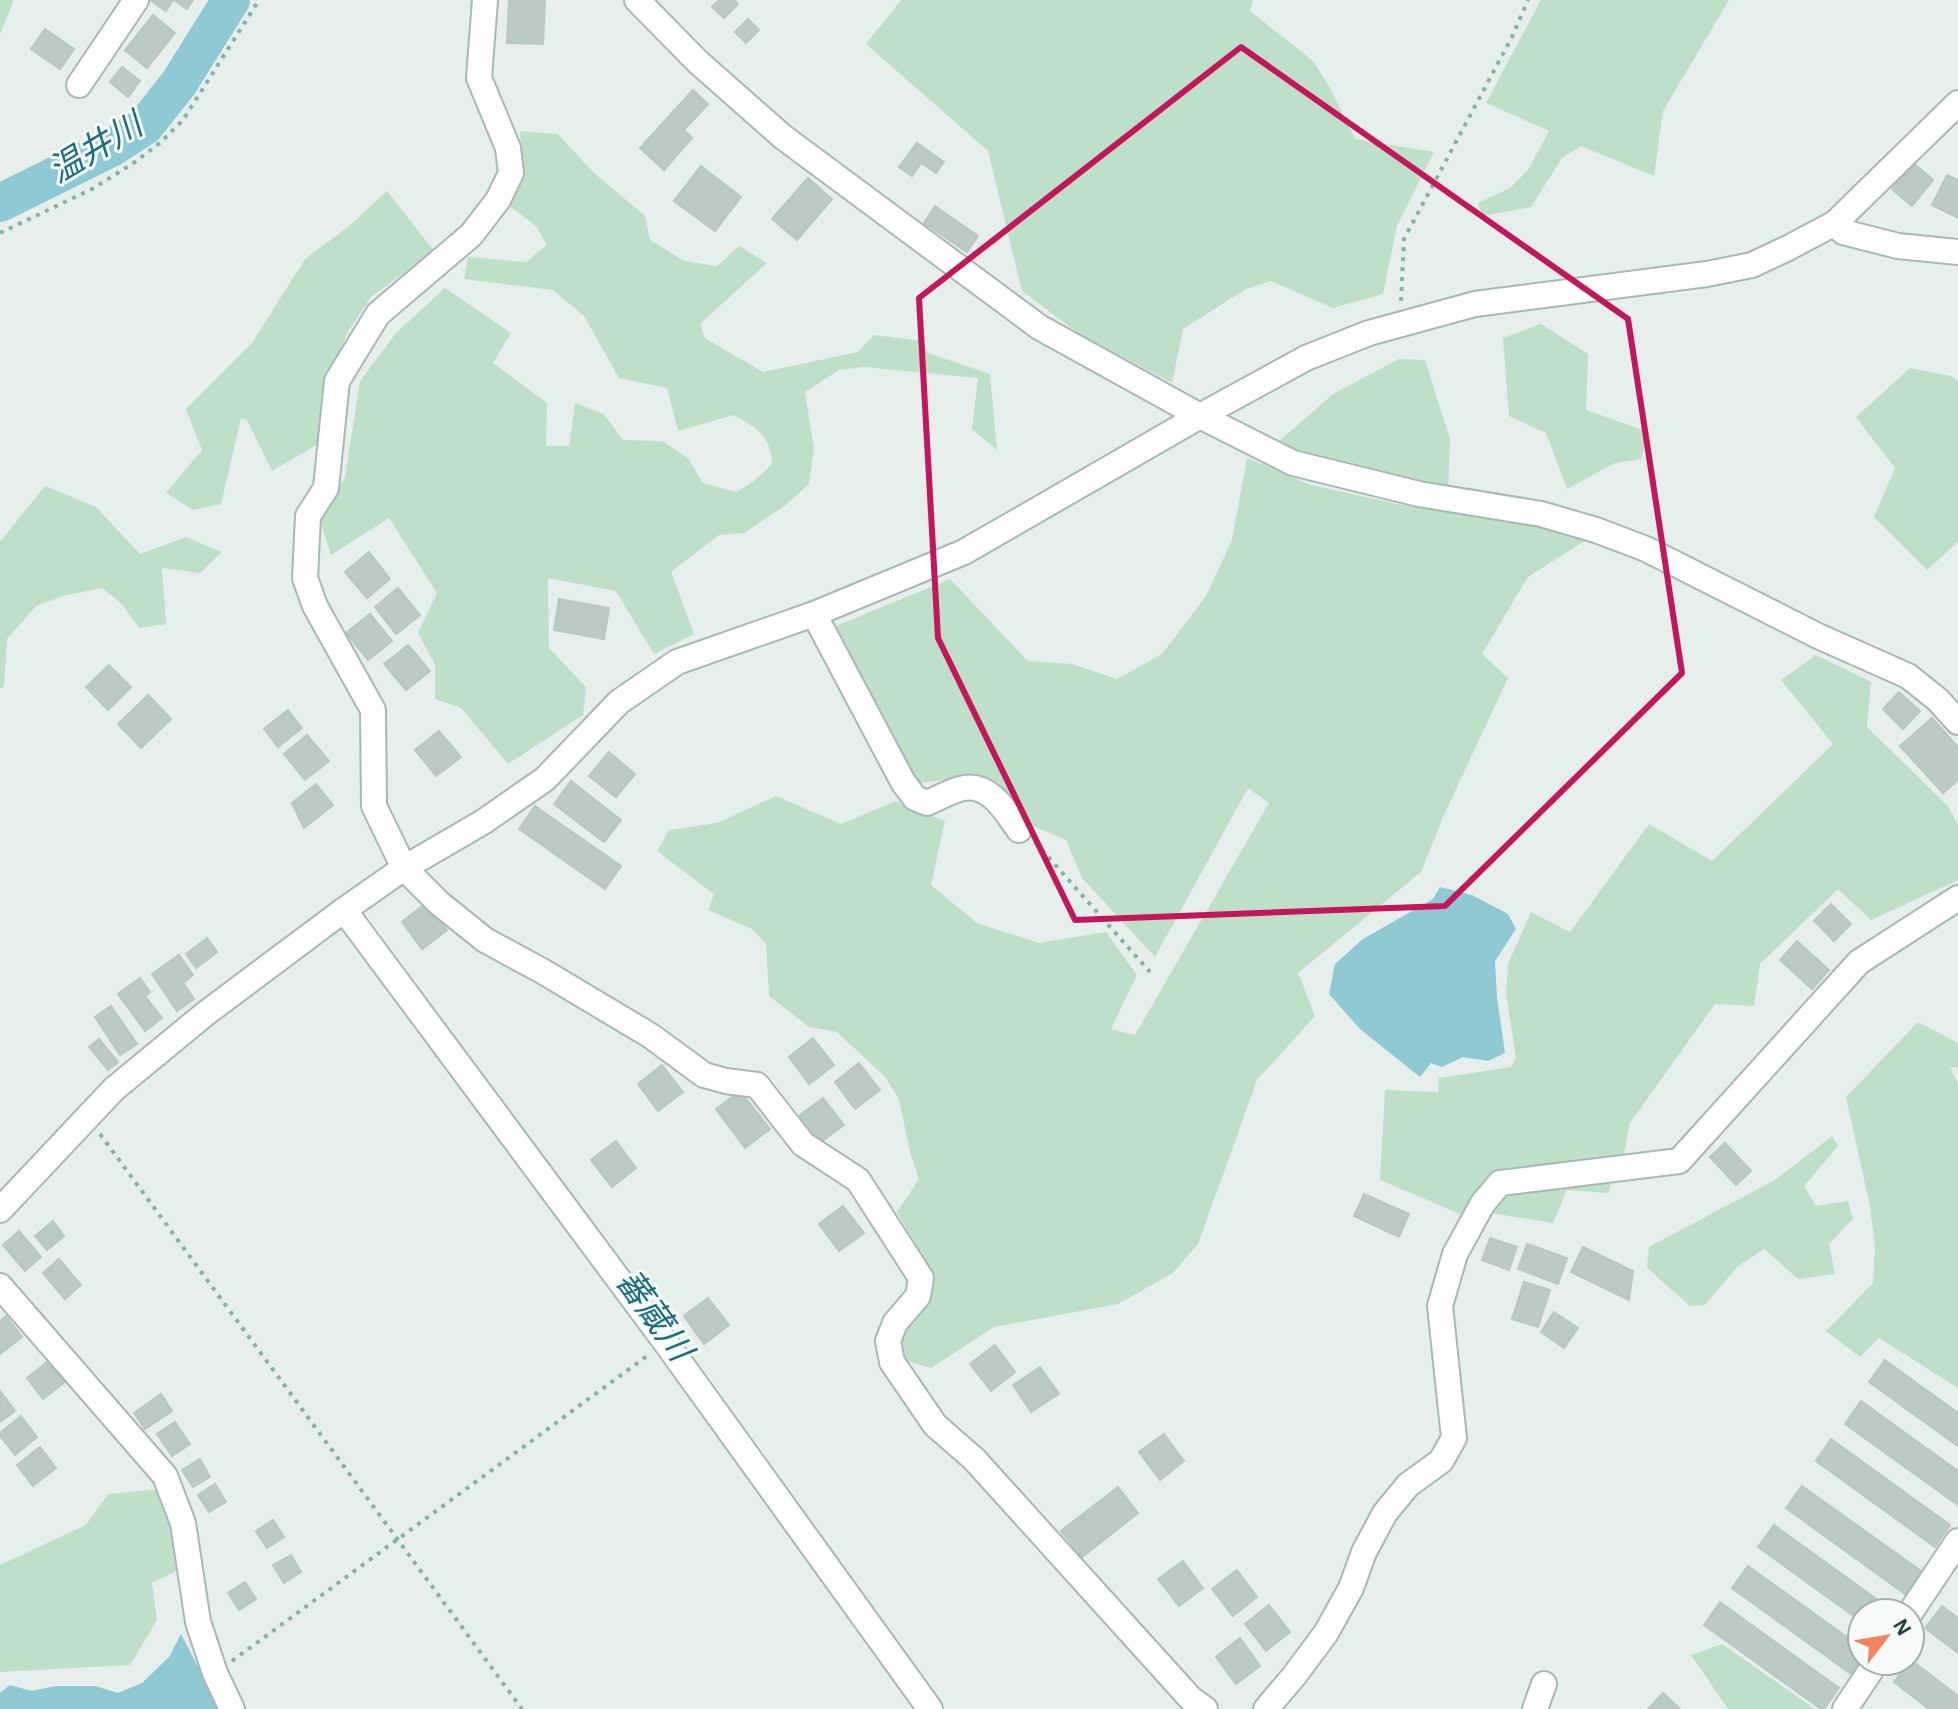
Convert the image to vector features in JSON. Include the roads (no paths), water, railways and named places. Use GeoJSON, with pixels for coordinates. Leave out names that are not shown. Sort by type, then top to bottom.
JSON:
{"type":"FeatureCollection","features":[{"type":"Feature","properties":{"kind":"street"},"geometry":{"type":"LineString","coordinates":[[79,85],[136,0]]}},
{"type":"Feature","properties":{"kind":"street"},"geometry":{"type":"LineString","coordinates":[[485,0],[479,78],[508,148],[511,173],[498,200],[471,235],[378,314],[337,381],[326,488],[308,516],[305,578],[315,606],[373,710],[374,806],[404,868],[439,903],[485,940],[651,1036],[704,1075],[757,1085],[803,1144],[858,1180],[921,1278],[918,1296],[895,1323],[888,1341],[892,1362],[935,1425],[974,1459],[1191,1706]]}},
{"type":"Feature","properties":{"kind":"street"},"geometry":{"type":"LineString","coordinates":[[637,0],[698,62],[783,137],[1039,327],[1200,416],[1293,463],[1419,494],[1541,514],[1646,549],[1818,636],[1908,676],[1938,700],[1958,722]]}},
{"type":"Feature","properties":{"kind":"street"},"geometry":{"type":"LineString","coordinates":[[0,1210],[114,1089],[205,1014],[404,868],[483,822],[545,779],[619,702],[677,662],[814,614],[964,552],[1306,358],[1369,333],[1475,304],[1707,274],[1752,265],[1835,223],[1958,103]]}},
{"type":"Feature","properties":{"kind":"street"},"geometry":{"type":"LineString","coordinates":[[1835,223],[1843,232],[1898,246],[1958,252]]}},
{"type":"Feature","properties":{"kind":"street"},"geometry":{"type":"LineString","coordinates":[[814,614],[903,782],[915,798],[927,803],[966,787],[979,789],[996,799],[1019,830]]}},
{"type":"Feature","properties":{"kind":"street"},"geometry":{"type":"LineString","coordinates":[[1266,1709],[1326,1633],[1351,1588],[1364,1552],[1385,1513],[1408,1485],[1441,1461],[1454,1438],[1440,1306],[1455,1254],[1483,1203],[1500,1183],[1679,1161],[1859,962],[1958,898]]}},
{"type":"Feature","properties":{"kind":"street"},"geometry":{"type":"LineString","coordinates":[[344,910],[666,1343],[930,1709]]}},
{"type":"Feature","properties":{"kind":"street"},"geometry":{"type":"LineString","coordinates":[[0,1286],[165,1476],[183,1523],[198,1622],[215,1673],[232,1709]]}},
{"type":"Feature","properties":{"kind":"street"},"geometry":{"type":"LineString","coordinates":[[1921,1597],[1958,1541]]}},
{"type":"Feature","properties":{"kind":"street"},"geometry":{"type":"LineString","coordinates":[[1845,1709],[1866,1677]]}},
{"type":"Feature","properties":{"kind":"street"},"geometry":{"type":"LineString","coordinates":[[1535,1709],[1544,1684]]}},
{"type":"Feature","properties":{"kind":"water"},"geometry":{"type":"Polygon","coordinates":[[[1440,887],[1472,895],[1508,914],[1516,929],[1495,961],[1505,1053],[1488,1061],[1463,1057],[1442,1067],[1431,1063],[1420,1077],[1360,1029],[1329,994],[1335,964],[1363,939],[1433,899],[1440,887]]]}},
{"type":"Feature","properties":{"kind":"water"},"geometry":{"type":"Polygon","coordinates":[[[181,1634],[220,1709],[0,1709],[0,1693],[10,1685],[32,1691],[55,1686],[95,1686],[118,1693],[142,1683],[169,1657],[181,1634]]]}},
{"type":"Feature","properties":{"kind":"waterway","name":"温井川"},"geometry":{"type":"LineString","coordinates":[[0,203],[111,148],[145,126],[179,83],[231,0]]}},
{"type":"Feature","properties":{"kind":"water label","name":"蕃蔵川"},"geometry":{"type":"Point","coordinates":[653,1316]}}]}
